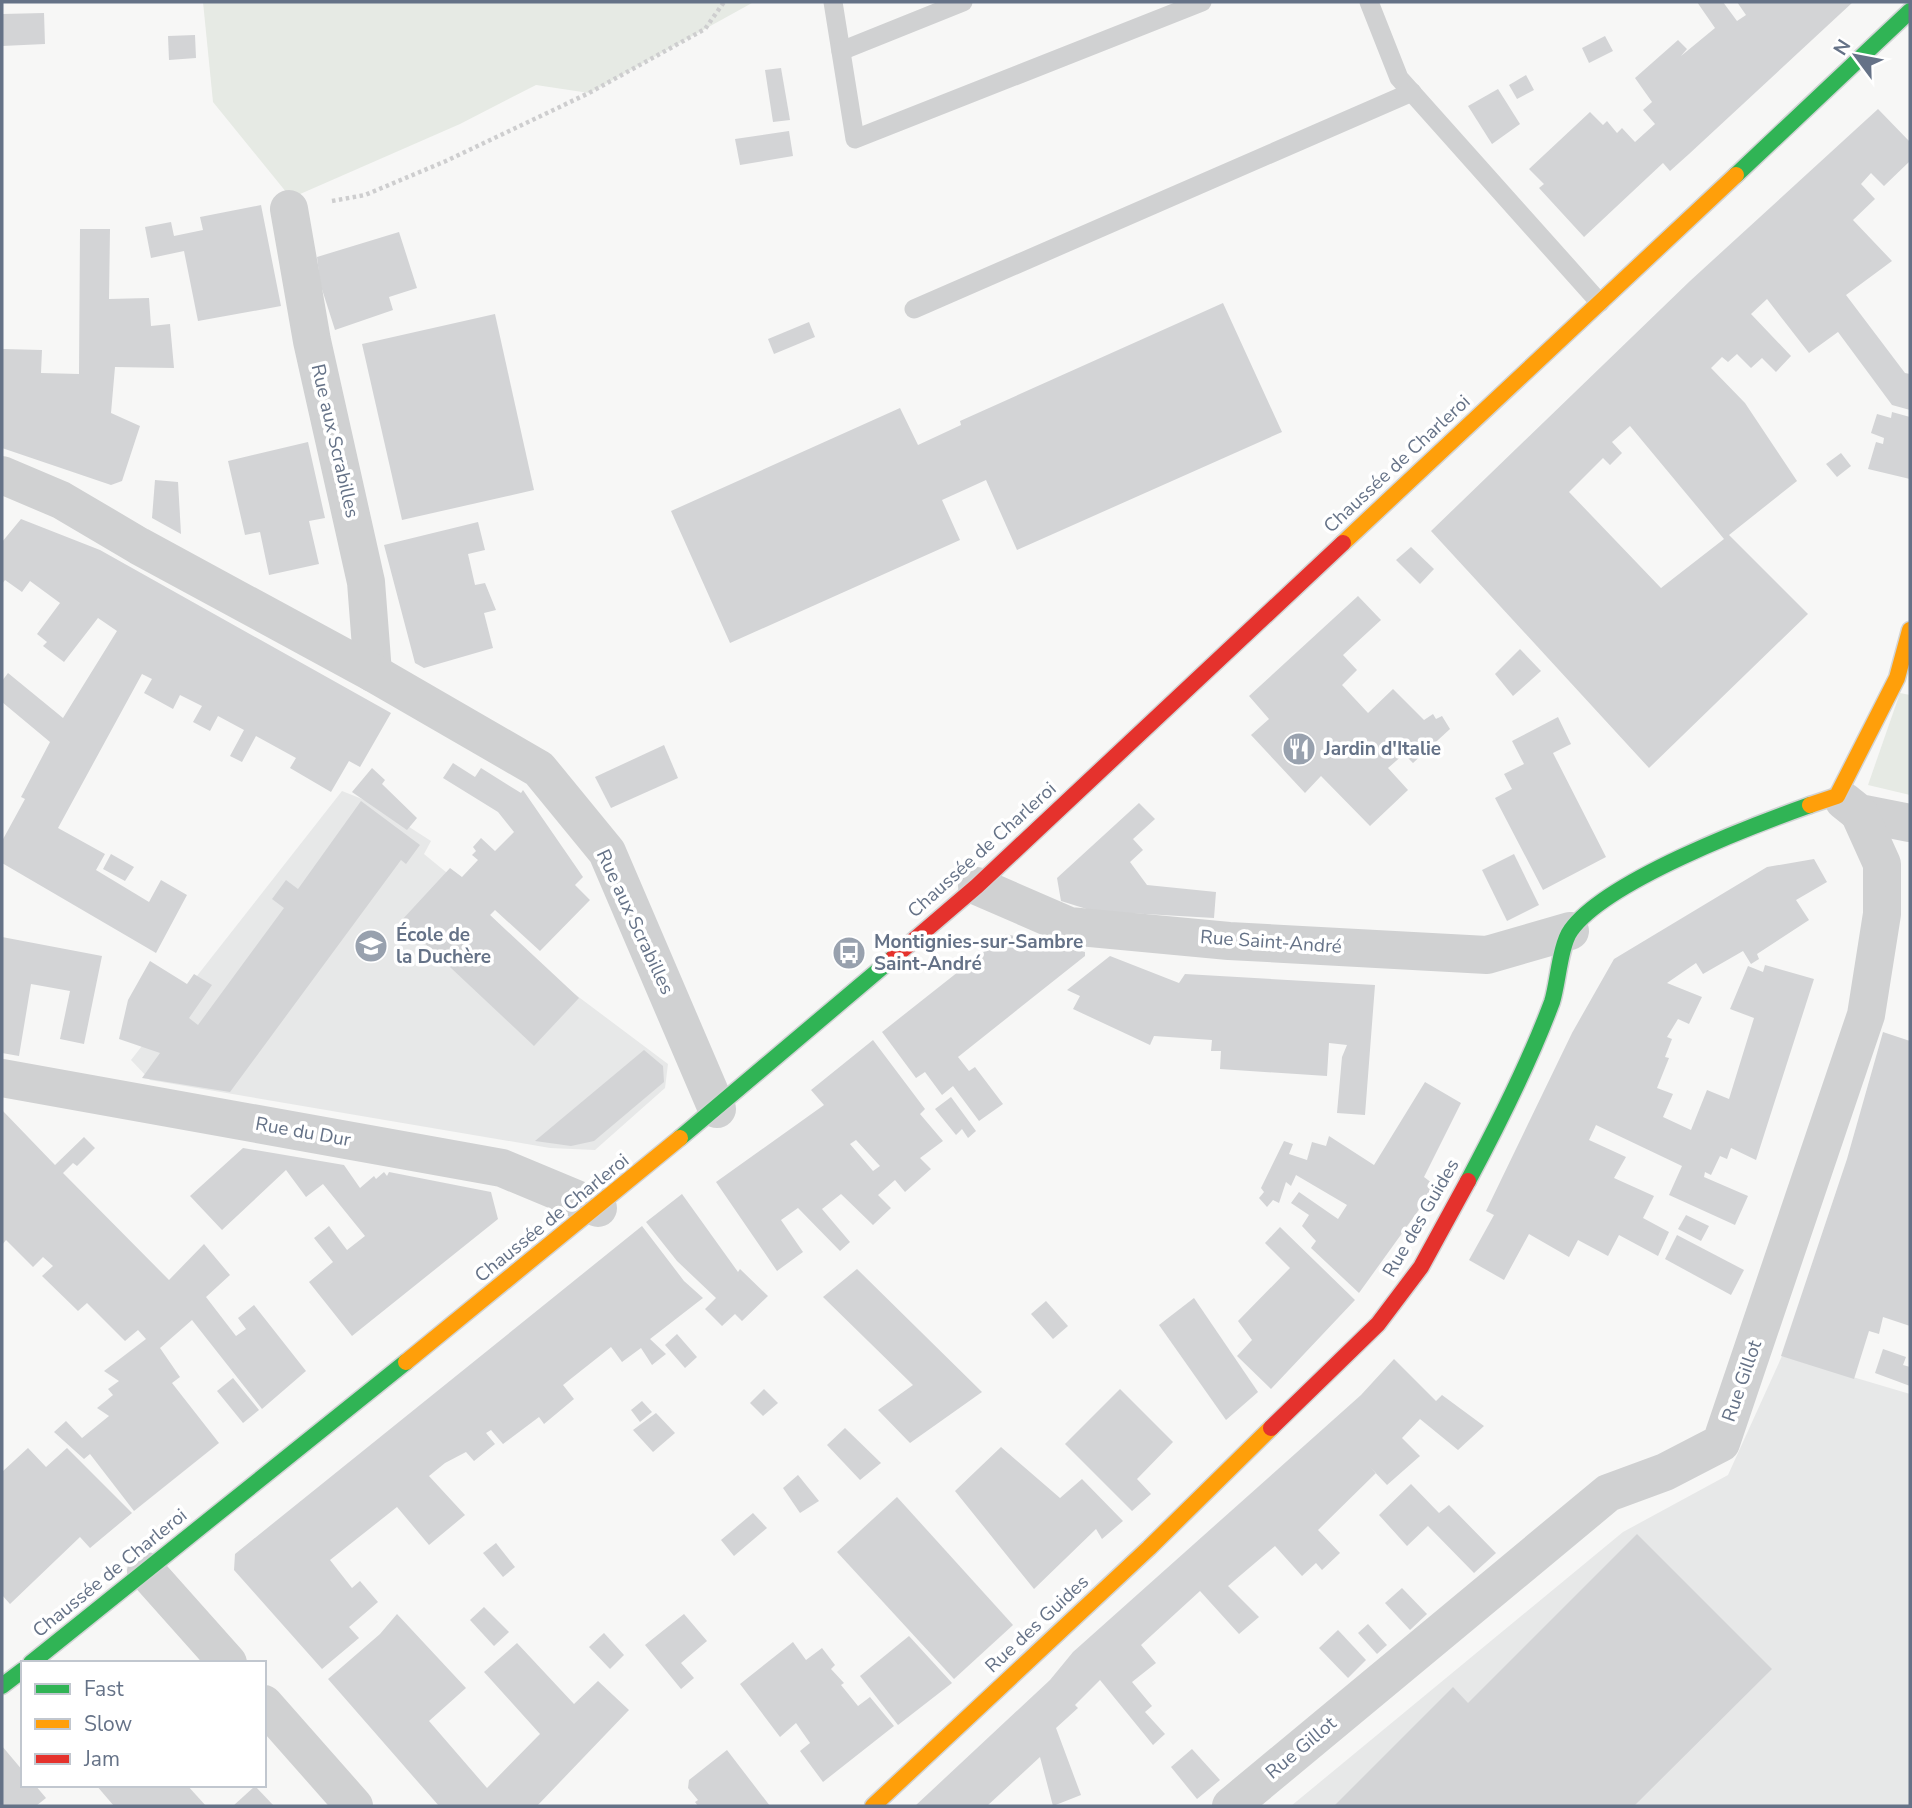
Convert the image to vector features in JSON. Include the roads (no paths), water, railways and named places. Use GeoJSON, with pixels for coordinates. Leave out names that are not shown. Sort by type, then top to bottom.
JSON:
{"type":"FeatureCollection","features":[{"type":"Feature","properties":{"kind":"main road","name":"Chaussée de Charleroi"},"geometry":{"type":"LineString","coordinates":[[33,1661],[598,1208],[718,1109],[977,886],[1910,11]]}},
{"type":"Feature","properties":{"kind":"main road"},"geometry":{"type":"LineString","coordinates":[[1570,931],[1612,893],[1745,828],[1848,804],[1897,678],[1910,630]]}},
{"type":"Feature","properties":{"kind":"main road","name":"Rue des Guides"},"geometry":{"type":"LineString","coordinates":[[873,1806],[1149,1548],[1378,1324],[1421,1267],[1502,1118],[1552,1001],[1570,931]]}},
{"type":"Feature","properties":{"kind":"main road"},"geometry":{"type":"LineString","coordinates":[[2,1686],[21,1672]]}},
{"type":"Feature","properties":{"kind":"street","name":"Rue aux Scrabilles"},"geometry":{"type":"LineString","coordinates":[[289,209],[313,341],[366,582],[373,673]]}},
{"type":"Feature","properties":{"kind":"street","name":"Rue aux Scrabilles"},"geometry":{"type":"LineString","coordinates":[[2,475],[61,500],[139,546],[373,673],[538,769],[607,852],[718,1109]]}},
{"type":"Feature","properties":{"kind":"street"},"geometry":{"type":"LineString","coordinates":[[1848,804],[1910,823]]}},
{"type":"Feature","properties":{"kind":"street","name":"Rue Gillot"},"geometry":{"type":"LineString","coordinates":[[1231,1806],[1608,1493],[1665,1472],[1721,1443],[1866,1015],[1882,914],[1882,864],[1848,804]]}},
{"type":"Feature","properties":{"kind":"street","name":"Rue Saint-André"},"geometry":{"type":"LineString","coordinates":[[977,886],[1069,926],[1229,941],[1487,955],[1570,931]]}},
{"type":"Feature","properties":{"kind":"street","name":"Rue du Dur"},"geometry":{"type":"LineString","coordinates":[[2,1078],[502,1168],[598,1208]]}},
{"type":"Feature","properties":{"kind":"street"},"geometry":{"type":"LineString","coordinates":[[146,1570],[226,1661]]}},
{"type":"Feature","properties":{"kind":"street"},"geometry":{"type":"LineString","coordinates":[[266,1706],[355,1806]]}},
{"type":"Feature","properties":{"kind":"lane"},"geometry":{"type":"LineString","coordinates":[[833,2],[855,139],[1202,2]]}},
{"type":"Feature","properties":{"kind":"lane"},"geometry":{"type":"LineString","coordinates":[[841,51],[963,2]]}},
{"type":"Feature","properties":{"kind":"lane"},"geometry":{"type":"LineString","coordinates":[[1369,2],[1399,78],[1600,303]]}},
{"type":"Feature","properties":{"kind":"lane"},"geometry":{"type":"LineString","coordinates":[[914,309],[1412,92]]}},
{"type":"Feature","properties":{"kind":"place","name":"Jardin d'Italie"},"geometry":{"type":"Point","coordinates":[1299,749]}},
{"type":"Feature","properties":{"kind":"place","name":"École de la Duchère"},"geometry":{"type":"Point","coordinates":[371,946]}},
{"type":"Feature","properties":{"kind":"place","name":"Montignies-sur-Sambre Saint-André"},"geometry":{"type":"Point","coordinates":[849,953]}}]}
